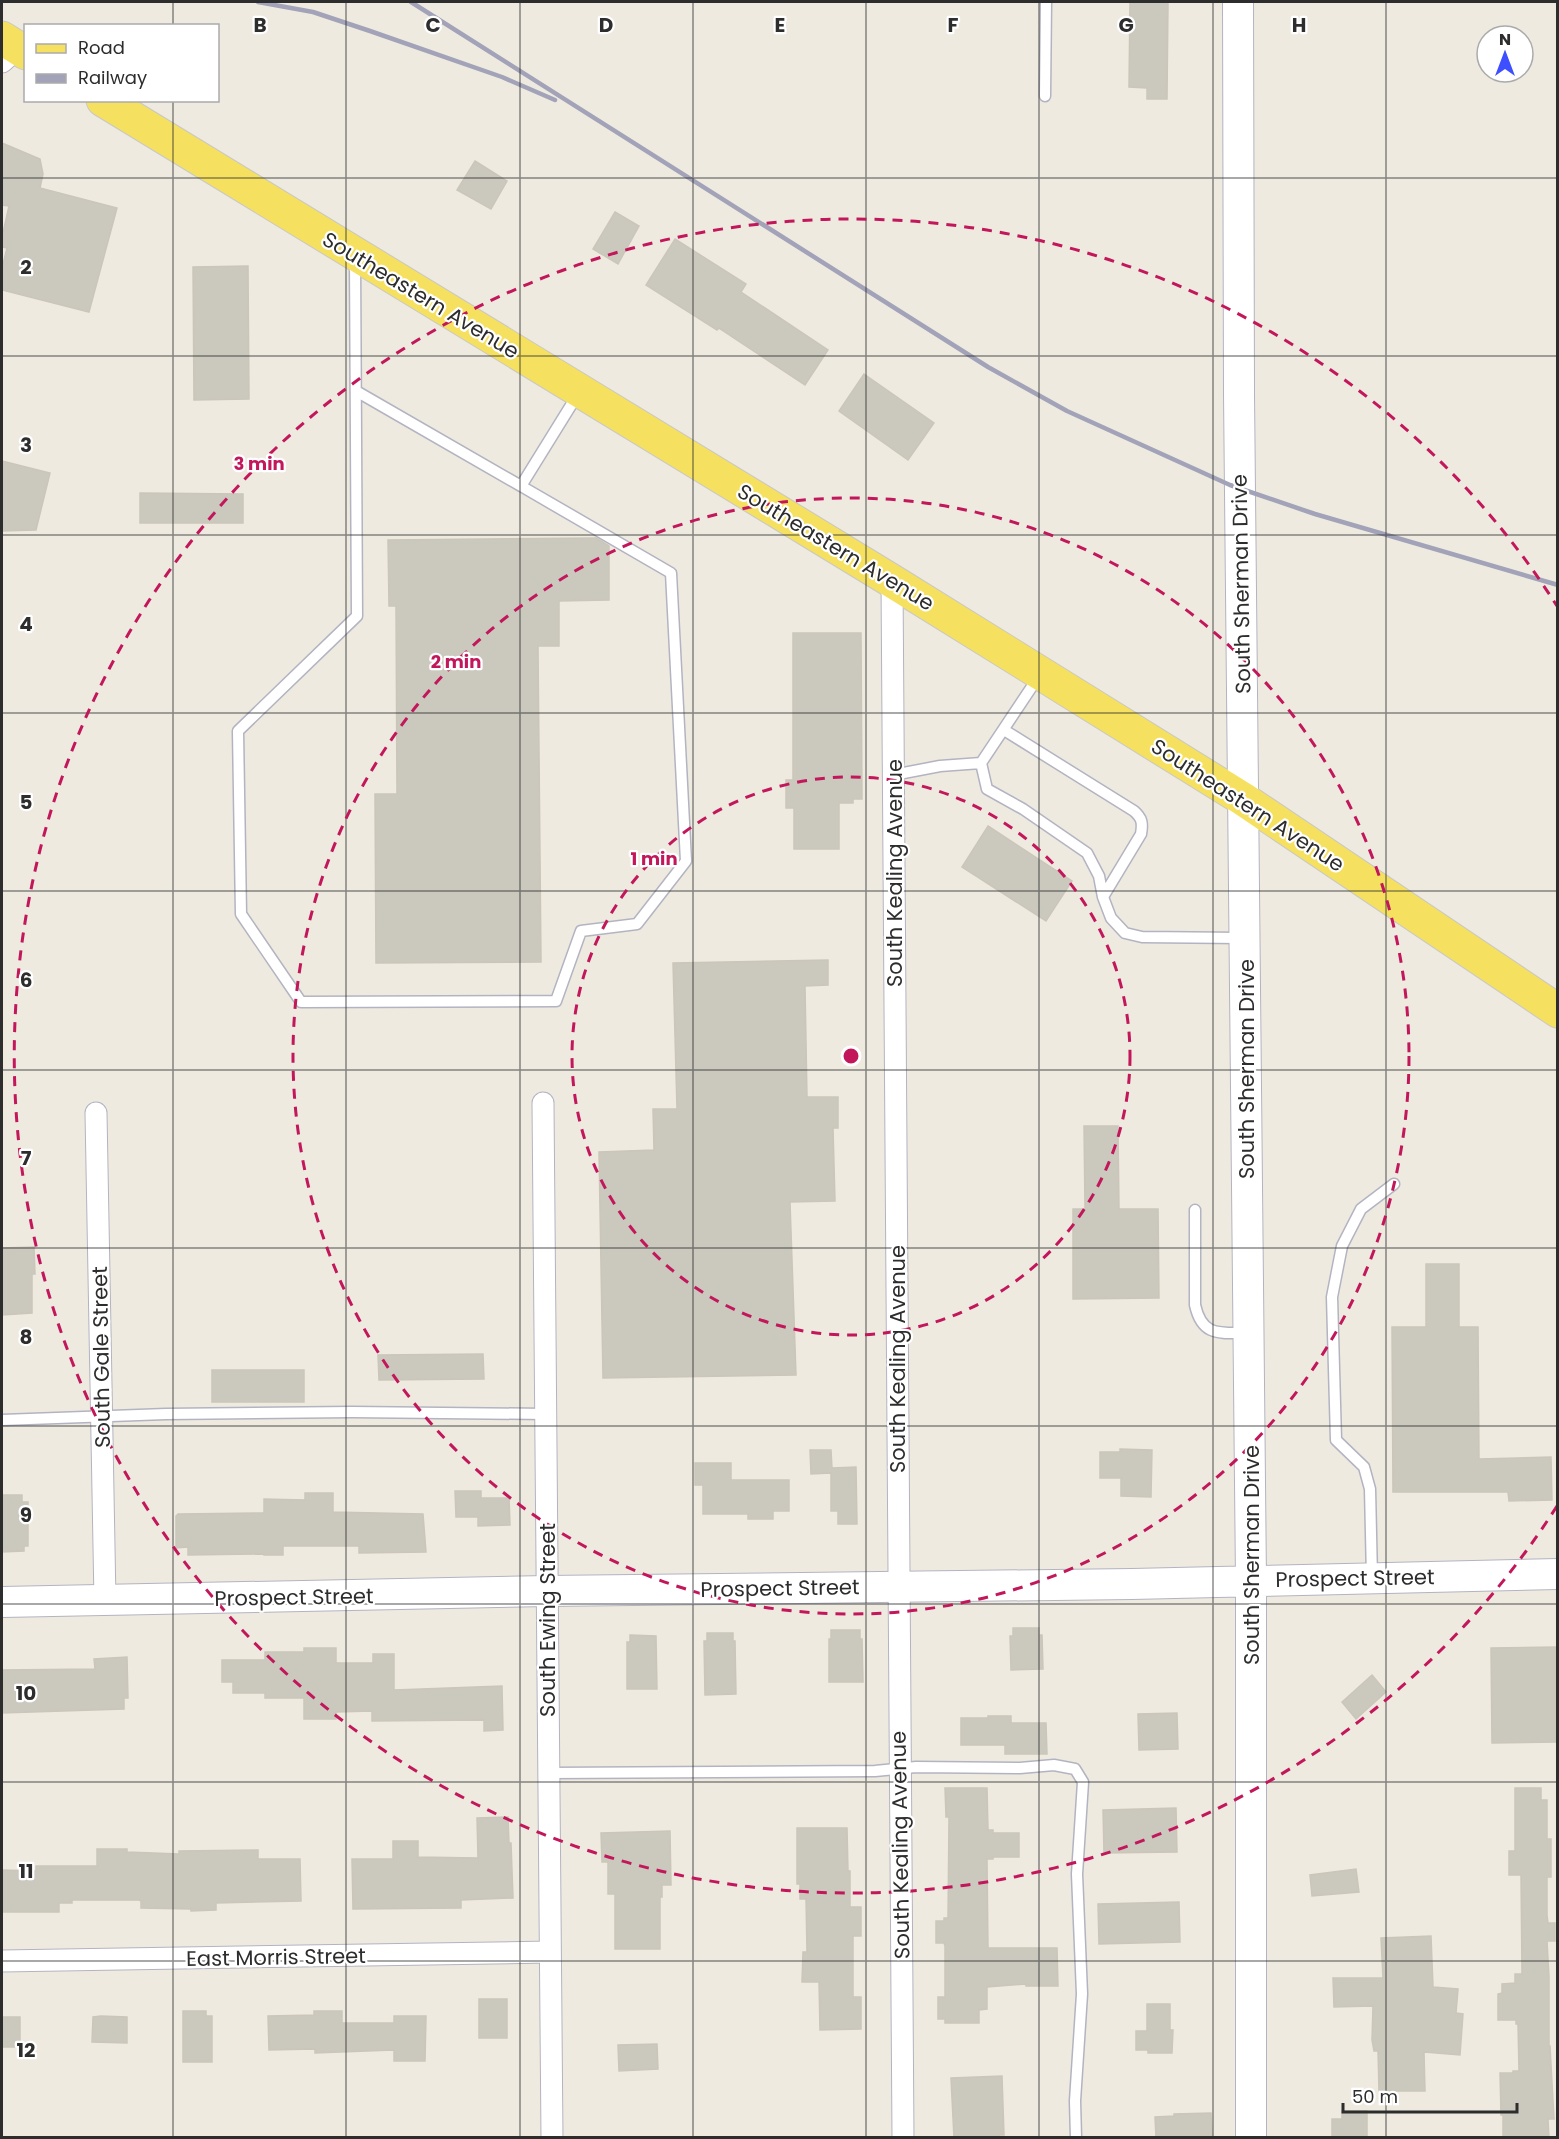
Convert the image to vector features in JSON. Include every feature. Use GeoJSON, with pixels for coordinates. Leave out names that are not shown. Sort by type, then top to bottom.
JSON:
{"type":"FeatureCollection","features":[{"type":"Feature","properties":{"kind":"main road","name":"South Sherman Drive"},"geometry":{"type":"LineString","coordinates":[[1238,2],[1239,394],[1251,1581],[1251,2138]]}},
{"type":"Feature","properties":{"kind":"main road","name":"Southeastern Avenue"},"geometry":{"type":"LineString","coordinates":[[106,102],[892,581],[1243,799],[1557,1011]]}},
{"type":"Feature","properties":{"kind":"main road","name":"Prospect Street"},"geometry":{"type":"LineString","coordinates":[[2,1602],[547,1591],[1131,1584],[1557,1574]]}},
{"type":"Feature","properties":{"kind":"street","name":"South Kealing Avenue"},"geometry":{"type":"LineString","coordinates":[[892,581],[903,2138]]}},
{"type":"Feature","properties":{"kind":"street","name":"South Ewing Street"},"geometry":{"type":"LineString","coordinates":[[543,1103],[552,2138]]}},
{"type":"Feature","properties":{"kind":"street","name":"South Gale Street"},"geometry":{"type":"LineString","coordinates":[[96,1113],[105,1601]]}},
{"type":"Feature","properties":{"kind":"street","name":"East Morris Street"},"geometry":{"type":"LineString","coordinates":[[2,1961],[550,1952]]}},
{"type":"Feature","properties":{"kind":"lane"},"geometry":{"type":"LineString","coordinates":[[1046,2],[1046,96]]}},
{"type":"Feature","properties":{"kind":"lane"},"geometry":{"type":"LineString","coordinates":[[355,255],[357,615],[238,731],[241,914],[301,1002],[556,1001],[580,931],[637,924],[686,861],[671,573],[356,391]]}},
{"type":"Feature","properties":{"kind":"lane"},"geometry":{"type":"LineString","coordinates":[[520,486],[580,392]]}},
{"type":"Feature","properties":{"kind":"lane"},"geometry":{"type":"LineString","coordinates":[[1041,673],[981,763],[987,789],[1023,809],[1087,853],[1099,876],[1103,897],[1111,918],[1125,933],[1142,937],[1245,938]]}},
{"type":"Feature","properties":{"kind":"lane"},"geometry":{"type":"LineString","coordinates":[[1004,730],[1140,816],[1143,824],[1141,834],[1103,897]]}},
{"type":"Feature","properties":{"kind":"lane"},"geometry":{"type":"LineString","coordinates":[[893,775],[940,766],[981,763]]}},
{"type":"Feature","properties":{"kind":"lane"},"geometry":{"type":"LineString","coordinates":[[1372,1578],[1370,1489],[1364,1467],[1336,1440],[1332,1297],[1342,1246],[1361,1209],[1394,1184]]}},
{"type":"Feature","properties":{"kind":"lane"},"geometry":{"type":"LineString","coordinates":[[1195,1210],[1195,1305],[1198,1318],[1207,1329],[1220,1333],[1249,1333]]}},
{"type":"Feature","properties":{"kind":"lane"},"geometry":{"type":"LineString","coordinates":[[2,1420],[352,1412],[546,1414]]}},
{"type":"Feature","properties":{"kind":"lane"},"geometry":{"type":"LineString","coordinates":[[549,1773],[900,1770],[916,1767],[1020,1768],[1054,1765],[1075,1769],[1083,1782],[1077,1874],[1082,1994],[1075,2101],[1077,2138]]}},
{"type":"Feature","properties":{"kind":"building"},"geometry":{"type":"Polygon","coordinates":[[[1130,2],[1168,2],[1167,99],[1147,99],[1147,88],[1129,87],[1130,2]]]}},
{"type":"Feature","properties":{"kind":"building"},"geometry":{"type":"Polygon","coordinates":[[[2,143],[40,159],[43,174],[40,188],[117,208],[89,312],[2,290],[2,268],[7,248],[2,247],[2,237],[9,206],[2,205],[2,143]]]}},
{"type":"Feature","properties":{"kind":"building"},"geometry":{"type":"Polygon","coordinates":[[[475,161],[507,181],[491,209],[457,190],[475,161]]]}},
{"type":"Feature","properties":{"kind":"building"},"geometry":{"type":"Polygon","coordinates":[[[615,212],[639,226],[618,264],[593,249],[615,212]]]}},
{"type":"Feature","properties":{"kind":"building"},"geometry":{"type":"Polygon","coordinates":[[[675,239],[746,284],[741,292],[828,350],[805,385],[719,328],[717,330],[646,285],[675,239]]]}},
{"type":"Feature","properties":{"kind":"building"},"geometry":{"type":"Polygon","coordinates":[[[248,266],[249,399],[194,400],[193,267],[248,266]]]}},
{"type":"Feature","properties":{"kind":"building"},"geometry":{"type":"Polygon","coordinates":[[[864,374],[934,423],[908,460],[839,411],[864,374]]]}},
{"type":"Feature","properties":{"kind":"building"},"geometry":{"type":"Polygon","coordinates":[[[2,461],[50,473],[36,530],[2,531],[2,461]]]}},
{"type":"Feature","properties":{"kind":"building"},"geometry":{"type":"Polygon","coordinates":[[[140,493],[243,494],[243,523],[140,523],[140,493]]]}},
{"type":"Feature","properties":{"kind":"building"},"geometry":{"type":"Polygon","coordinates":[[[596,538],[609,546],[609,600],[559,601],[559,646],[538,646],[541,962],[376,963],[375,794],[397,794],[396,606],[389,606],[388,540],[596,538]]]}},
{"type":"Feature","properties":{"kind":"building"},"geometry":{"type":"Polygon","coordinates":[[[793,633],[861,633],[862,799],[853,799],[853,803],[839,803],[839,849],[794,849],[794,808],[786,808],[786,780],[793,780],[793,633]]]}},
{"type":"Feature","properties":{"kind":"building"},"geometry":{"type":"Polygon","coordinates":[[[988,826],[1072,881],[1046,921],[962,867],[988,826]]]}},
{"type":"Feature","properties":{"kind":"building"},"geometry":{"type":"Polygon","coordinates":[[[828,960],[828,985],[805,986],[807,1097],[838,1097],[838,1128],[833,1128],[835,1201],[790,1202],[796,1375],[603,1378],[599,1152],[654,1150],[653,1109],[677,1109],[673,963],[828,960]]]}},
{"type":"Feature","properties":{"kind":"building"},"geometry":{"type":"Polygon","coordinates":[[[1084,1126],[1118,1126],[1119,1209],[1158,1209],[1159,1298],[1073,1299],[1073,1209],[1085,1209],[1084,1126]]]}},
{"type":"Feature","properties":{"kind":"building"},"geometry":{"type":"Polygon","coordinates":[[[34,1247],[35,1274],[32,1274],[32,1313],[2,1315],[2,1248],[34,1247]]]}},
{"type":"Feature","properties":{"kind":"building"},"geometry":{"type":"Polygon","coordinates":[[[1426,1264],[1459,1264],[1459,1327],[1478,1327],[1479,1459],[1551,1457],[1552,1500],[1509,1501],[1508,1492],[1393,1492],[1392,1327],[1426,1327],[1426,1264]]]}},
{"type":"Feature","properties":{"kind":"building"},"geometry":{"type":"Polygon","coordinates":[[[483,1354],[484,1379],[379,1380],[378,1355],[483,1354]]]}},
{"type":"Feature","properties":{"kind":"building"},"geometry":{"type":"Polygon","coordinates":[[[212,1370],[304,1370],[304,1402],[212,1402],[212,1370]]]}},
{"type":"Feature","properties":{"kind":"building"},"geometry":{"type":"Polygon","coordinates":[[[1120,1449],[1152,1450],[1151,1497],[1121,1496],[1121,1478],[1100,1478],[1100,1452],[1120,1452],[1120,1449]]]}},
{"type":"Feature","properties":{"kind":"building"},"geometry":{"type":"Polygon","coordinates":[[[810,1450],[831,1450],[832,1468],[856,1467],[857,1524],[838,1524],[838,1511],[831,1511],[831,1473],[811,1474],[810,1450]]]}},
{"type":"Feature","properties":{"kind":"building"},"geometry":{"type":"Polygon","coordinates":[[[695,1463],[731,1463],[731,1480],[789,1480],[789,1511],[773,1511],[773,1519],[748,1519],[748,1514],[703,1514],[703,1485],[695,1485],[695,1463]]]}},
{"type":"Feature","properties":{"kind":"building"},"geometry":{"type":"Polygon","coordinates":[[[455,1491],[481,1491],[481,1498],[509,1498],[510,1525],[478,1526],[478,1517],[456,1517],[455,1491]]]}},
{"type":"Feature","properties":{"kind":"building"},"geometry":{"type":"Polygon","coordinates":[[[305,1493],[333,1493],[333,1512],[423,1514],[426,1552],[359,1553],[359,1546],[283,1546],[283,1555],[188,1555],[188,1547],[176,1548],[176,1516],[178,1514],[264,1513],[264,1499],[305,1500],[305,1493]]]}},
{"type":"Feature","properties":{"kind":"building"},"geometry":{"type":"Polygon","coordinates":[[[2,1495],[22,1495],[22,1502],[28,1502],[28,1546],[24,1546],[24,1551],[2,1552],[2,1495]]]}},
{"type":"Feature","properties":{"kind":"building"},"geometry":{"type":"Polygon","coordinates":[[[1013,1628],[1039,1628],[1039,1635],[1042,1635],[1043,1669],[1011,1670],[1010,1636],[1013,1636],[1013,1628]]]}},
{"type":"Feature","properties":{"kind":"building"},"geometry":{"type":"Polygon","coordinates":[[[831,1630],[860,1630],[863,1682],[829,1682],[831,1630]]]}},
{"type":"Feature","properties":{"kind":"building"},"geometry":{"type":"Polygon","coordinates":[[[707,1633],[733,1633],[736,1694],[705,1695],[704,1641],[707,1641],[707,1633]]]}},
{"type":"Feature","properties":{"kind":"building"},"geometry":{"type":"Polygon","coordinates":[[[630,1635],[656,1636],[657,1689],[627,1689],[627,1642],[630,1642],[630,1635]]]}},
{"type":"Feature","properties":{"kind":"building"},"geometry":{"type":"Polygon","coordinates":[[[1557,1647],[1557,1742],[1492,1743],[1491,1648],[1557,1647]]]}},
{"type":"Feature","properties":{"kind":"building"},"geometry":{"type":"Polygon","coordinates":[[[304,1648],[336,1648],[336,1663],[373,1663],[373,1654],[394,1654],[394,1690],[502,1686],[503,1730],[484,1731],[484,1720],[372,1721],[372,1711],[336,1712],[336,1719],[304,1719],[304,1698],[265,1698],[265,1693],[233,1693],[233,1682],[222,1682],[222,1660],[265,1660],[265,1652],[304,1652],[304,1648]]]}},
{"type":"Feature","properties":{"kind":"building"},"geometry":{"type":"Polygon","coordinates":[[[127,1657],[128,1698],[124,1698],[124,1709],[2,1713],[2,1670],[95,1669],[94,1659],[127,1657]]]}},
{"type":"Feature","properties":{"kind":"building"},"geometry":{"type":"Polygon","coordinates":[[[1372,1675],[1386,1692],[1356,1719],[1342,1702],[1372,1675]]]}},
{"type":"Feature","properties":{"kind":"building"},"geometry":{"type":"Polygon","coordinates":[[[1177,1713],[1178,1749],[1139,1750],[1138,1714],[1177,1713]]]}},
{"type":"Feature","properties":{"kind":"building"},"geometry":{"type":"Polygon","coordinates":[[[988,1716],[1011,1716],[1011,1723],[1046,1723],[1047,1754],[1005,1754],[1005,1745],[961,1745],[961,1718],[988,1718],[988,1716]]]}},
{"type":"Feature","properties":{"kind":"building"},"geometry":{"type":"Polygon","coordinates":[[[945,1788],[987,1788],[988,1830],[993,1830],[993,1833],[1019,1833],[1019,1857],[987,1859],[988,1948],[1057,1948],[1058,1986],[1026,1986],[1026,1984],[987,1987],[987,2009],[979,2010],[979,2023],[945,2023],[945,2019],[938,2019],[938,1997],[945,1997],[945,1946],[944,1943],[936,1943],[936,1921],[944,1921],[944,1918],[948,1918],[949,1817],[946,1817],[945,1788]]]}},
{"type":"Feature","properties":{"kind":"building"},"geometry":{"type":"Polygon","coordinates":[[[1515,1788],[1541,1788],[1541,1800],[1547,1800],[1547,1839],[1551,1839],[1551,1877],[1547,1877],[1547,1915],[1548,1923],[1555,1923],[1555,1941],[1547,1941],[1549,2046],[1554,2119],[1548,2119],[1549,2138],[1503,2138],[1500,2073],[1519,2071],[1518,2024],[1516,2020],[1498,2020],[1498,1994],[1502,1993],[1502,1984],[1515,1983],[1515,1974],[1522,1974],[1521,1875],[1509,1875],[1509,1851],[1515,1851],[1515,1788]]]}},
{"type":"Feature","properties":{"kind":"building"},"geometry":{"type":"Polygon","coordinates":[[[1176,1808],[1177,1852],[1104,1853],[1103,1810],[1176,1808]]]}},
{"type":"Feature","properties":{"kind":"building"},"geometry":{"type":"Polygon","coordinates":[[[508,1817],[513,1898],[461,1900],[461,1908],[353,1909],[352,1859],[393,1859],[393,1841],[418,1841],[418,1857],[478,1858],[477,1818],[508,1817]]]}},
{"type":"Feature","properties":{"kind":"building"},"geometry":{"type":"Polygon","coordinates":[[[797,1828],[847,1828],[850,1907],[861,1907],[861,1936],[853,1936],[853,1997],[861,1997],[861,2029],[820,2030],[819,1982],[802,1982],[803,1952],[807,1952],[806,1899],[800,1899],[800,1884],[797,1884],[797,1828]]]}},
{"type":"Feature","properties":{"kind":"building"},"geometry":{"type":"Polygon","coordinates":[[[670,1831],[671,1885],[662,1885],[660,1949],[615,1949],[615,1894],[608,1894],[608,1862],[602,1862],[601,1833],[670,1831]]]}},
{"type":"Feature","properties":{"kind":"building"},"geometry":{"type":"Polygon","coordinates":[[[97,1849],[127,1849],[127,1852],[179,1854],[179,1851],[258,1850],[258,1859],[300,1859],[301,1901],[216,1903],[216,1910],[191,1911],[191,1909],[141,1908],[139,1900],[72,1900],[72,1903],[59,1903],[59,1912],[2,1912],[2,1870],[36,1871],[36,1866],[97,1866],[97,1849]]]}},
{"type":"Feature","properties":{"kind":"building"},"geometry":{"type":"Polygon","coordinates":[[[1356,1869],[1359,1892],[1312,1896],[1310,1875],[1356,1869]]]}},
{"type":"Feature","properties":{"kind":"building"},"geometry":{"type":"Polygon","coordinates":[[[1179,1902],[1180,1942],[1099,1944],[1098,1904],[1179,1902]]]}},
{"type":"Feature","properties":{"kind":"building"},"geometry":{"type":"Polygon","coordinates":[[[1431,1936],[1433,1987],[1458,1989],[1456,2013],[1463,2014],[1460,2055],[1424,2052],[1425,2091],[1379,2091],[1378,2051],[1374,2051],[1372,2040],[1373,2006],[1334,2007],[1333,1978],[1383,1978],[1381,1938],[1431,1936]]]}},
{"type":"Feature","properties":{"kind":"building"},"geometry":{"type":"Polygon","coordinates":[[[479,1999],[507,1999],[507,2038],[479,2038],[479,1999]]]}},
{"type":"Feature","properties":{"kind":"building"},"geometry":{"type":"Polygon","coordinates":[[[1147,2004],[1170,2004],[1170,2030],[1173,2030],[1172,2053],[1148,2053],[1148,2050],[1136,2050],[1136,2031],[1147,2031],[1147,2004]]]}},
{"type":"Feature","properties":{"kind":"building"},"geometry":{"type":"Polygon","coordinates":[[[183,2011],[206,2011],[206,2016],[212,2016],[212,2062],[183,2062],[183,2011]]]}},
{"type":"Feature","properties":{"kind":"building"},"geometry":{"type":"Polygon","coordinates":[[[314,2011],[342,2011],[342,2023],[394,2023],[394,2016],[426,2016],[425,2061],[394,2061],[394,2050],[315,2053],[315,2049],[269,2050],[268,2016],[314,2015],[314,2011]]]}},
{"type":"Feature","properties":{"kind":"building"},"geometry":{"type":"Polygon","coordinates":[[[2,2017],[20,2017],[20,2047],[2,2047],[2,2017]]]}},
{"type":"Feature","properties":{"kind":"building"},"geometry":{"type":"Polygon","coordinates":[[[93,2017],[127,2017],[127,2043],[92,2042],[93,2017]]]}},
{"type":"Feature","properties":{"kind":"building"},"geometry":{"type":"Polygon","coordinates":[[[657,2044],[658,2069],[619,2071],[618,2045],[657,2044]]]}},
{"type":"Feature","properties":{"kind":"building"},"geometry":{"type":"Polygon","coordinates":[[[1002,2076],[1004,2135],[999,2135],[999,2138],[954,2138],[951,2078],[1002,2076]]]}},
{"type":"Feature","properties":{"kind":"building"},"geometry":{"type":"Polygon","coordinates":[[[1342,2111],[1367,2111],[1367,2138],[1332,2138],[1332,2119],[1342,2119],[1342,2111]]]}},
{"type":"Feature","properties":{"kind":"building"},"geometry":{"type":"Polygon","coordinates":[[[1211,2113],[1212,2138],[1156,2138],[1155,2117],[1211,2113]]]}},
{"type":"Feature","properties":{"kind":"railway"},"geometry":{"type":"LineString","coordinates":[[258,2],[313,12],[502,77],[555,100]]}},
{"type":"Feature","properties":{"kind":"railway"},"geometry":{"type":"LineString","coordinates":[[411,2],[988,367],[1067,411],[1230,485],[1315,514],[1558,585]]}}]}
